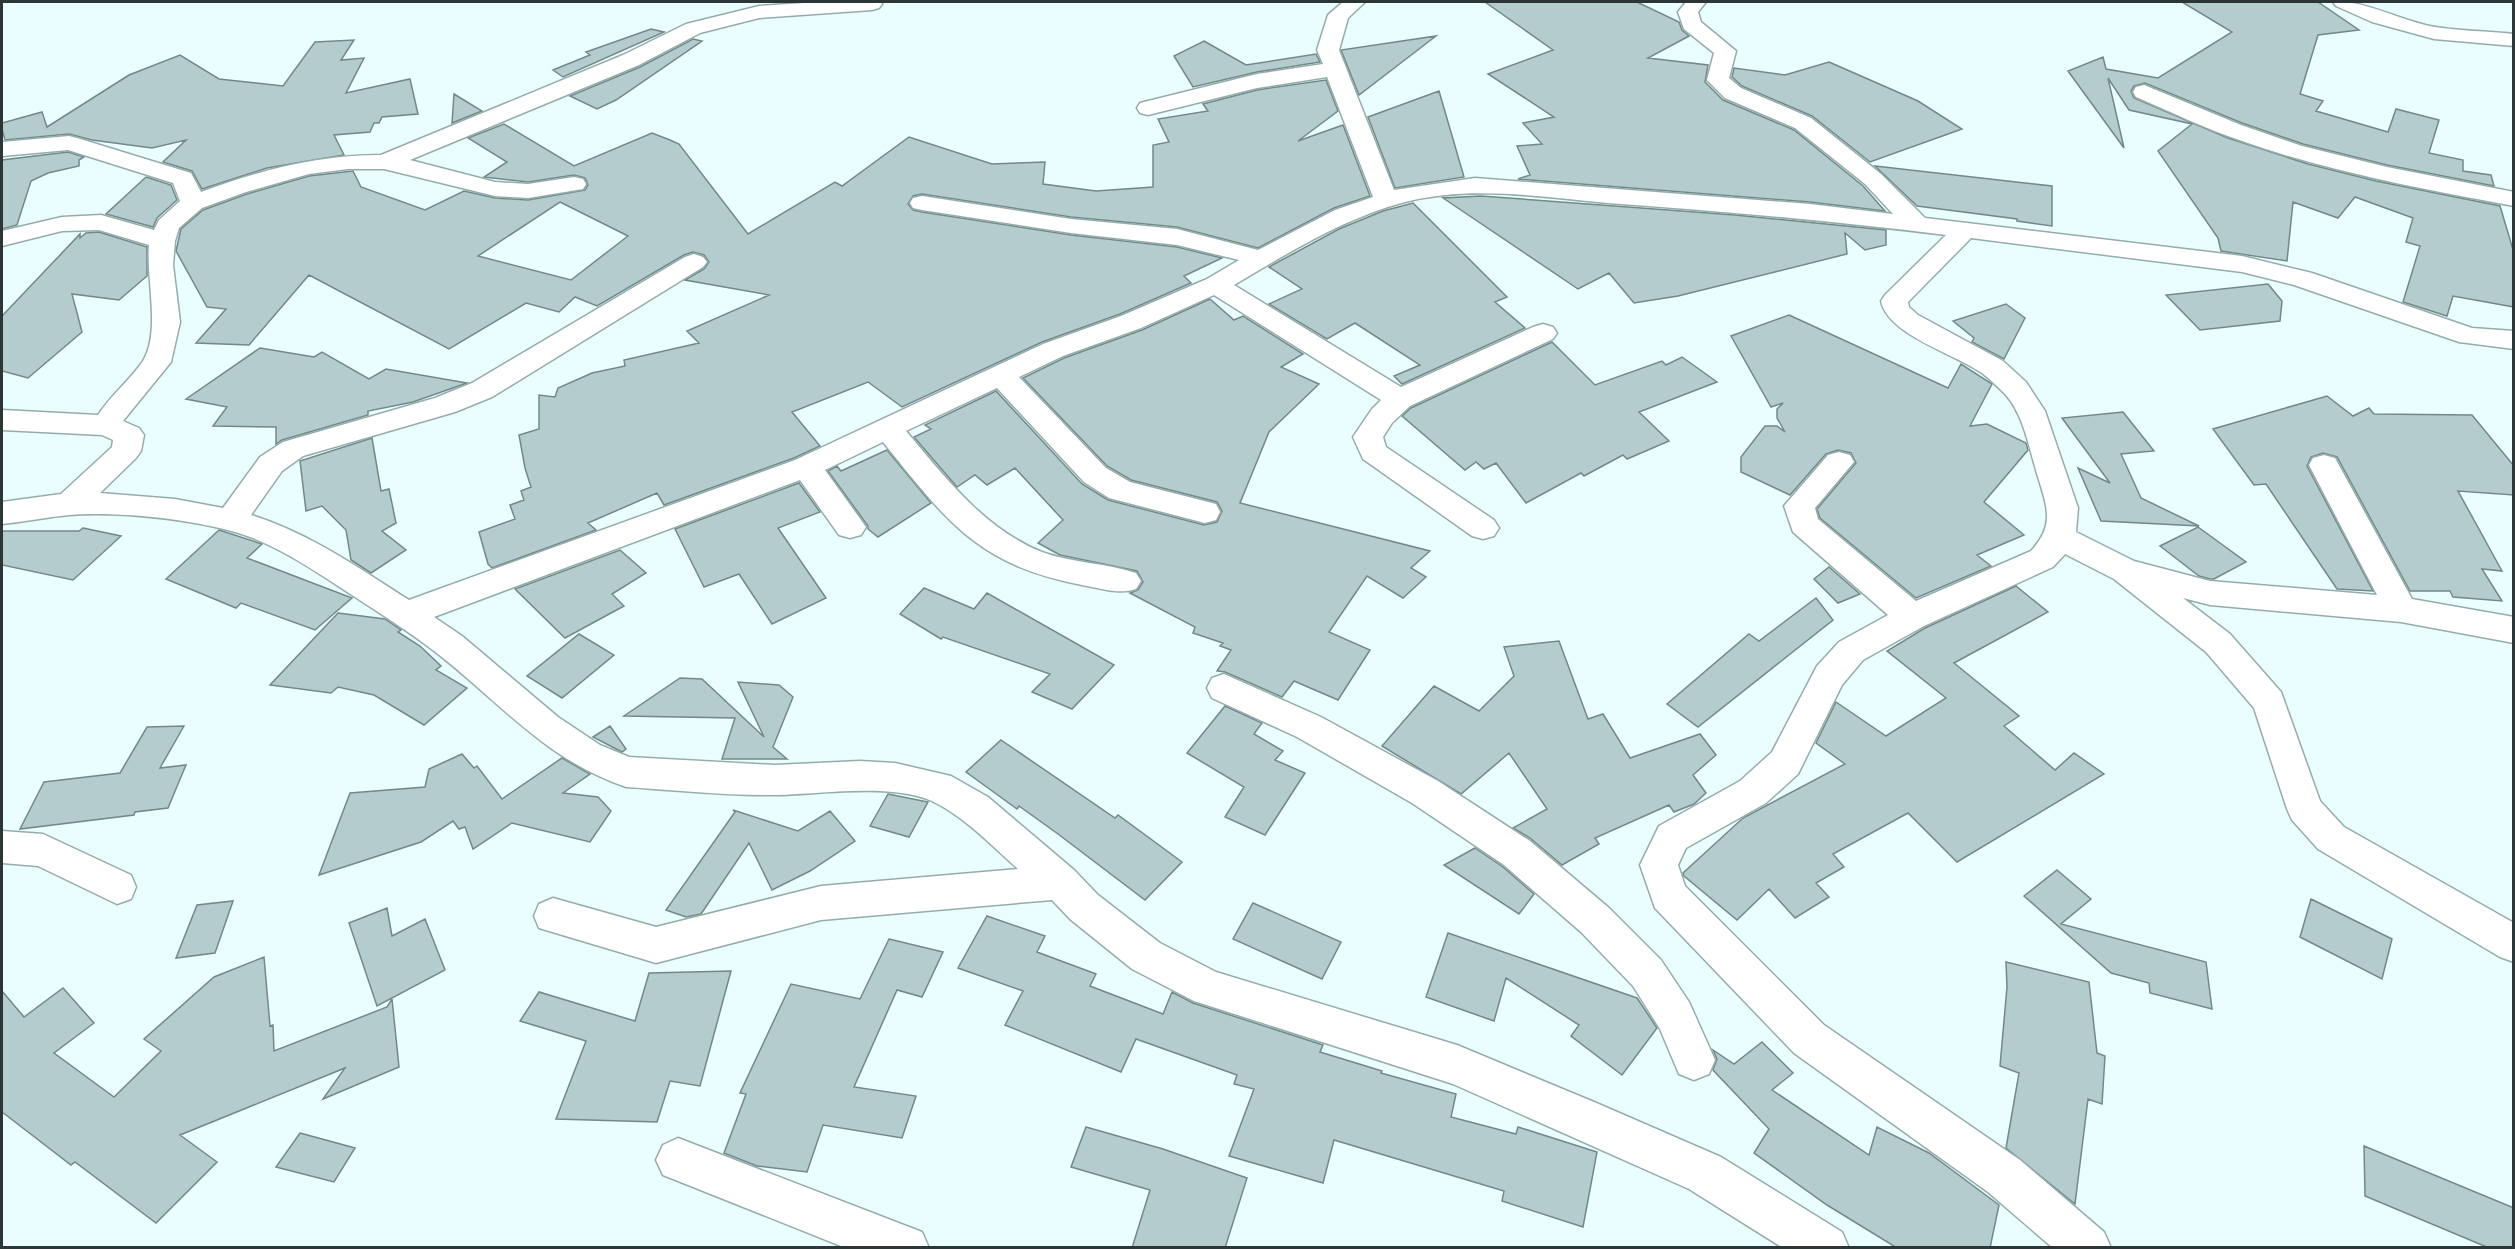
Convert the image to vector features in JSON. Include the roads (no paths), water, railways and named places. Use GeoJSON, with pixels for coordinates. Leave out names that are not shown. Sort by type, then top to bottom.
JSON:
{"type":"FeatureCollection","features":[{"type":"Feature","properties":{"kind":"street"},"geometry":{"type":"LineString","coordinates":[[1355,2],[1338,15],[1328,50],[1386,200]]}},
{"type":"Feature","properties":{"kind":"street"},"geometry":{"type":"LineString","coordinates":[[1696,2],[1688,12],[1691,25],[1725,51],[1718,80],[1733,93],[1803,123],[1873,179],[1916,223]]}},
{"type":"Feature","properties":{"kind":"street"},"geometry":{"type":"LineString","coordinates":[[2343,2],[2379,18],[2434,33],[2514,40]]}},
{"type":"Feature","properties":{"kind":"street"},"geometry":{"type":"LineString","coordinates":[[384,162],[630,60],[693,28],[759,12],[872,4]]}},
{"type":"Feature","properties":{"kind":"street"},"geometry":{"type":"LineString","coordinates":[[1148,108],[1257,81],[1336,69]]}},
{"type":"Feature","properties":{"kind":"street"},"geometry":{"type":"LineString","coordinates":[[2144,92],[2224,127],[2264,141],[2372,172],[2514,199]]}},
{"type":"Feature","properties":{"kind":"street"},"geometry":{"type":"LineString","coordinates":[[2,148],[69,143],[183,178],[193,203]]}},
{"type":"Feature","properties":{"kind":"street"},"geometry":{"type":"LineString","coordinates":[[106,424],[118,406],[157,362],[167,322],[159,265],[162,242],[168,225],[193,203],[237,187],[307,167],[348,162],[384,162],[495,189],[528,191],[574,183]]}},
{"type":"Feature","properties":{"kind":"street"},"geometry":{"type":"LineString","coordinates":[[406,614],[806,467],[1053,350],[1131,322],[1216,285],[1261,258],[1344,215],[1386,200],[1437,188],[1475,185],[1810,211],[2241,264],[2303,279],[2469,336],[2514,339]]}},
{"type":"Feature","properties":{"kind":"street"},"geometry":{"type":"LineString","coordinates":[[922,203],[1071,226],[1177,237],[1261,258]]}},
{"type":"Feature","properties":{"kind":"street"},"geometry":{"type":"LineString","coordinates":[[2,238],[62,224],[101,222],[162,242]]}},
{"type":"Feature","properties":{"kind":"street"},"geometry":{"type":"LineString","coordinates":[[1964,231],[1894,301],[1896,310],[1908,321],[1993,367],[2016,389],[2031,411],[2063,508],[2056,544],[2042,559],[1912,617],[1851,651],[1829,676],[1785,763],[1754,792],[1672,837],[1659,865],[1669,896],[1809,1039],[2004,1176],[2088,1248]]}},
{"type":"Feature","properties":{"kind":"street"},"geometry":{"type":"LineString","coordinates":[[231,520],[271,464],[293,449],[445,405],[482,390],[694,262]]}},
{"type":"Feature","properties":{"kind":"street"},"geometry":{"type":"LineString","coordinates":[[1216,285],[1400,399]]}},
{"type":"Feature","properties":{"kind":"street"},"geometry":{"type":"LineString","coordinates":[[1483,528],[1373,452],[1368,437],[1382,416],[1400,399],[1543,333]]}},
{"type":"Feature","properties":{"kind":"street"},"geometry":{"type":"LineString","coordinates":[[1000,375],[1095,475],[1120,490],[1205,512]]}},
{"type":"Feature","properties":{"kind":"street"},"geometry":{"type":"LineString","coordinates":[[2,420],[106,424],[129,435],[126,451],[70,504]]}},
{"type":"Feature","properties":{"kind":"street"},"geometry":{"type":"LineString","coordinates":[[888,429],[963,516],[989,540],[1032,561],[1125,581]]}},
{"type":"Feature","properties":{"kind":"street"},"geometry":{"type":"LineString","coordinates":[[1839,462],[1799,506],[1804,524],[1912,617]]}},
{"type":"Feature","properties":{"kind":"street"},"geometry":{"type":"LineString","coordinates":[[2324,465],[2401,610]]}},
{"type":"Feature","properties":{"kind":"street"},"geometry":{"type":"LineString","coordinates":[[806,467],[850,527]]}},
{"type":"Feature","properties":{"kind":"street"},"geometry":{"type":"LineString","coordinates":[[2,513],[70,504],[112,504],[176,510],[231,520],[266,531],[324,561],[406,614],[450,645],[546,727],[586,755],[626,772],[775,780],[860,776],[895,778],[938,787],[975,808],[1060,882],[1084,907],[1146,956],[1208,988],[1457,1065],[1705,1173],[1826,1248]]}},
{"type":"Feature","properties":{"kind":"street"},"geometry":{"type":"LineString","coordinates":[[2058,537],[2125,571],[2218,643],[2269,702],[2305,810],[2331,838],[2514,944]]}},
{"type":"Feature","properties":{"kind":"street"},"geometry":{"type":"LineString","coordinates":[[2125,571],[2210,593],[2401,610],[2514,630]]}},
{"type":"Feature","properties":{"kind":"street"},"geometry":{"type":"LineString","coordinates":[[1224,688],[1309,728],[1425,792],[1517,854],[1595,920],[1647,973],[1675,1016],[1694,1060]]}},
{"type":"Feature","properties":{"kind":"street"},"geometry":{"type":"LineString","coordinates":[[2,847],[43,850],[117,887]]}},
{"type":"Feature","properties":{"kind":"street"},"geometry":{"type":"LineString","coordinates":[[553,916],[656,945],[821,903],[1060,882]]}},
{"type":"Feature","properties":{"kind":"street"},"geometry":{"type":"LineString","coordinates":[[678,1160],[906,1248]]}}]}
